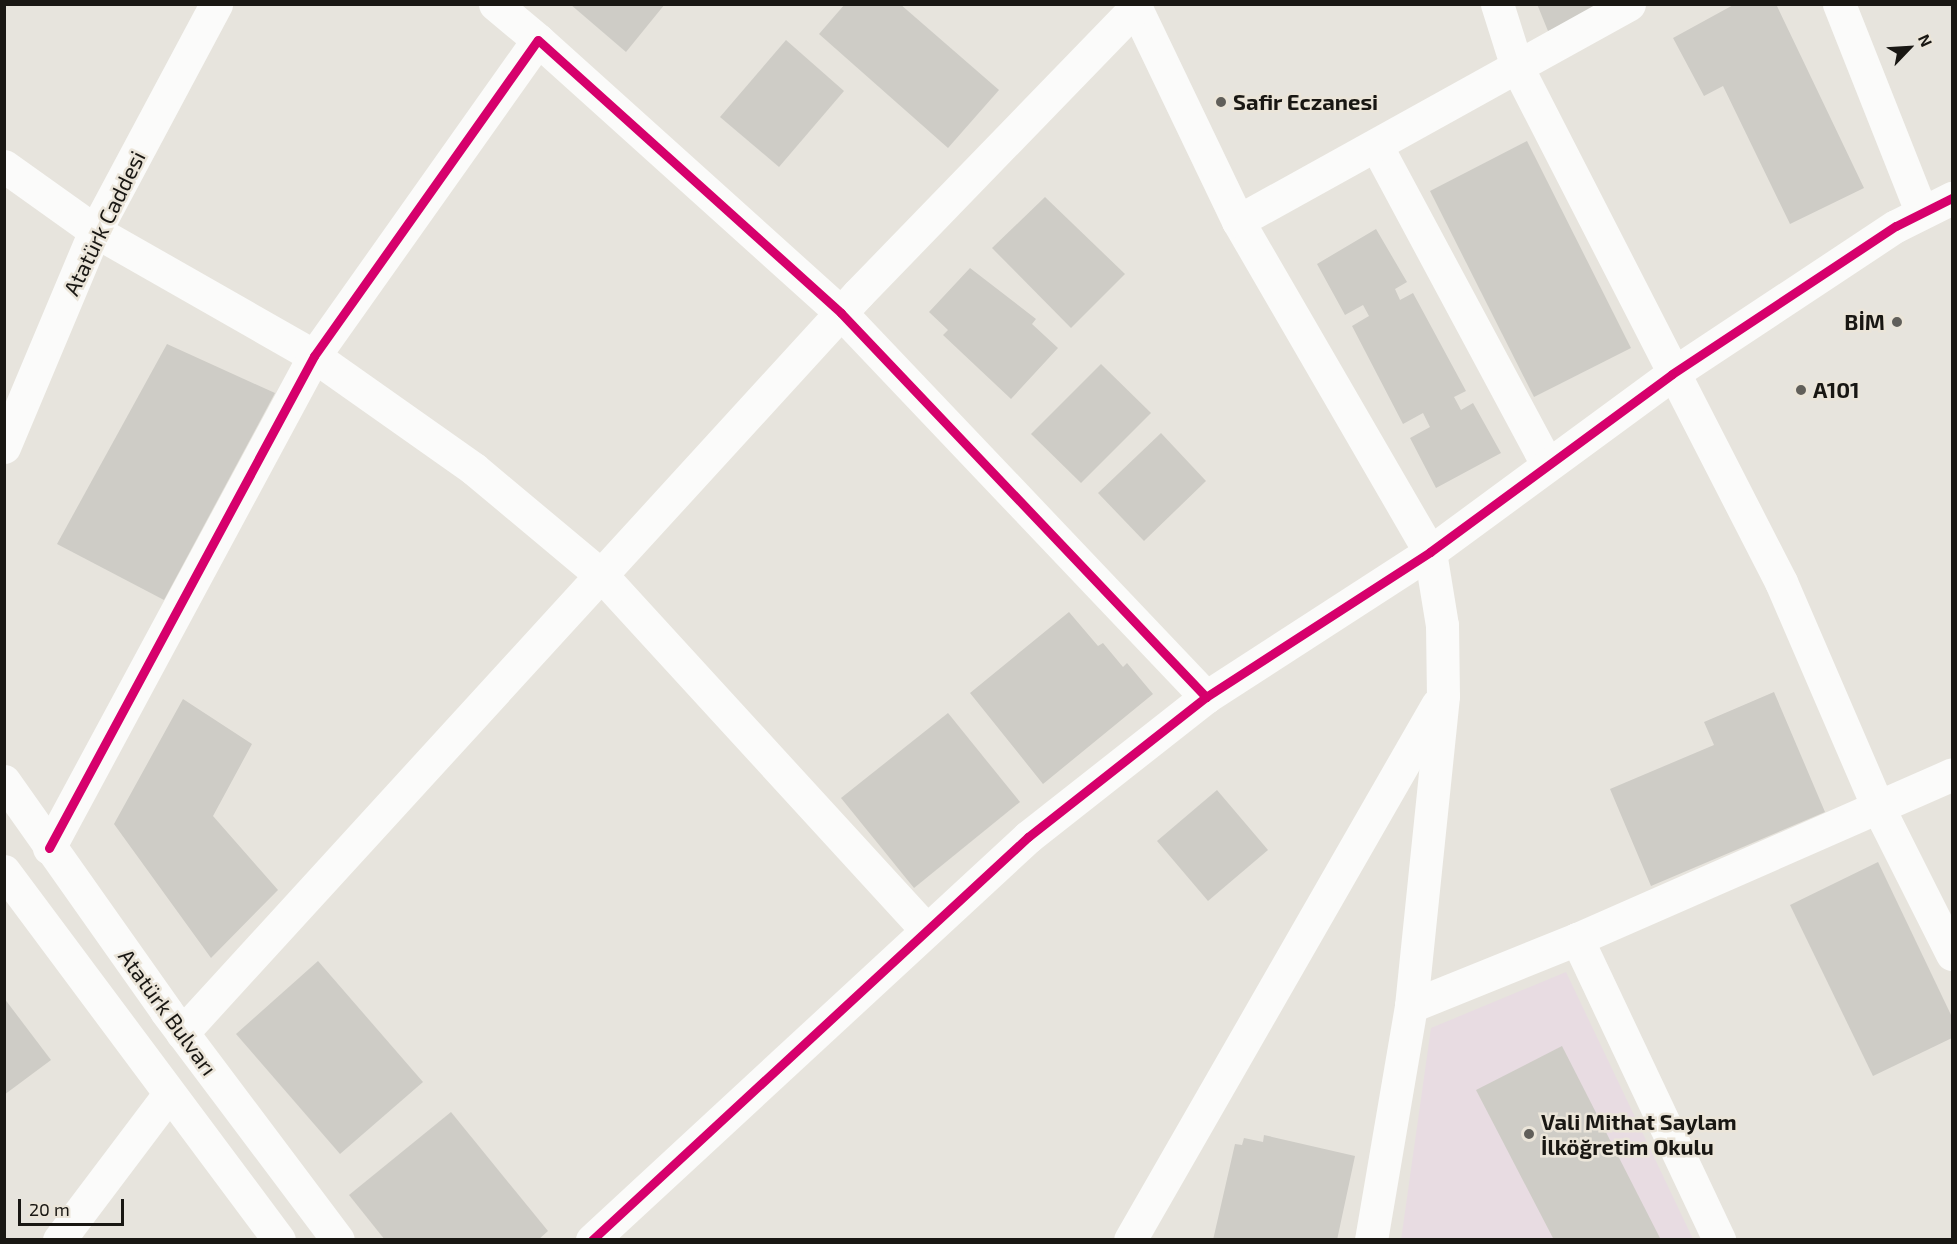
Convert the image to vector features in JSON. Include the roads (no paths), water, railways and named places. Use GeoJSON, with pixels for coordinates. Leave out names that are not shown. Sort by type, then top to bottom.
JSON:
{"type":"FeatureCollection","features":[{"type":"Feature","properties":{"kind":"street","name":"Atatürk Caddesi"},"geometry":{"type":"LineString","coordinates":[[4,447],[95,231],[216,4]]}},
{"type":"Feature","properties":{"kind":"street"},"geometry":{"type":"LineString","coordinates":[[495,4],[841,313],[1206,697]]}},
{"type":"Feature","properties":{"kind":"street"},"geometry":{"type":"LineString","coordinates":[[1497,4],[1517,67],[1672,374],[1781,582],[1877,805],[1953,954]]}},
{"type":"Feature","properties":{"kind":"street"},"geometry":{"type":"LineString","coordinates":[[1238,221],[1377,147],[1629,4]]}},
{"type":"Feature","properties":{"kind":"street"},"geometry":{"type":"LineString","coordinates":[[1839,4],[1921,211]]}},
{"type":"Feature","properties":{"kind":"street"},"geometry":{"type":"LineString","coordinates":[[182,1033],[603,577],[841,313],[1134,6],[1238,221],[1430,552],[1442,625],[1443,696],[1411,1006],[1371,1239]]}},
{"type":"Feature","properties":{"kind":"street"},"geometry":{"type":"LineString","coordinates":[[49,848],[314,356],[538,40]]}},
{"type":"Feature","properties":{"kind":"street"},"geometry":{"type":"LineString","coordinates":[[1377,147],[1547,464]]}},
{"type":"Feature","properties":{"kind":"street"},"geometry":{"type":"LineString","coordinates":[[4,166],[95,231],[314,356],[474,469],[603,577],[927,930]]}},
{"type":"Feature","properties":{"kind":"street"},"geometry":{"type":"LineString","coordinates":[[592,1239],[1028,837],[1206,697],[1430,552],[1672,374],[1921,211],[1953,198]]}},
{"type":"Feature","properties":{"kind":"street"},"geometry":{"type":"LineString","coordinates":[[1130,1239],[1443,696]]}},
{"type":"Feature","properties":{"kind":"street"},"geometry":{"type":"LineString","coordinates":[[1411,1006],[1577,939],[1877,805],[1953,774]]}},
{"type":"Feature","properties":{"kind":"street","name":"Atatürk Bulvarı"},"geometry":{"type":"LineString","coordinates":[[4,781],[49,848],[182,1033],[338,1239]]}},
{"type":"Feature","properties":{"kind":"street"},"geometry":{"type":"LineString","coordinates":[[4,871],[279,1239]]}},
{"type":"Feature","properties":{"kind":"street"},"geometry":{"type":"LineString","coordinates":[[1577,939],[1719,1239]]}},
{"type":"Feature","properties":{"kind":"street"},"geometry":{"type":"LineString","coordinates":[[59,1239],[169,1094]]}},
{"type":"Feature","properties":{"kind":"place","name":"Safir Eczanesi"},"geometry":{"type":"Point","coordinates":[1221,102]}},
{"type":"Feature","properties":{"kind":"place","name":"BİM"},"geometry":{"type":"Point","coordinates":[1897,322]}},
{"type":"Feature","properties":{"kind":"place","name":"A101"},"geometry":{"type":"Point","coordinates":[1801,390]}},
{"type":"Feature","properties":{"kind":"place","name":"Vali Mithat Saylam İlköğretim Okulu"},"geometry":{"type":"Point","coordinates":[1529,1134]}}]}
